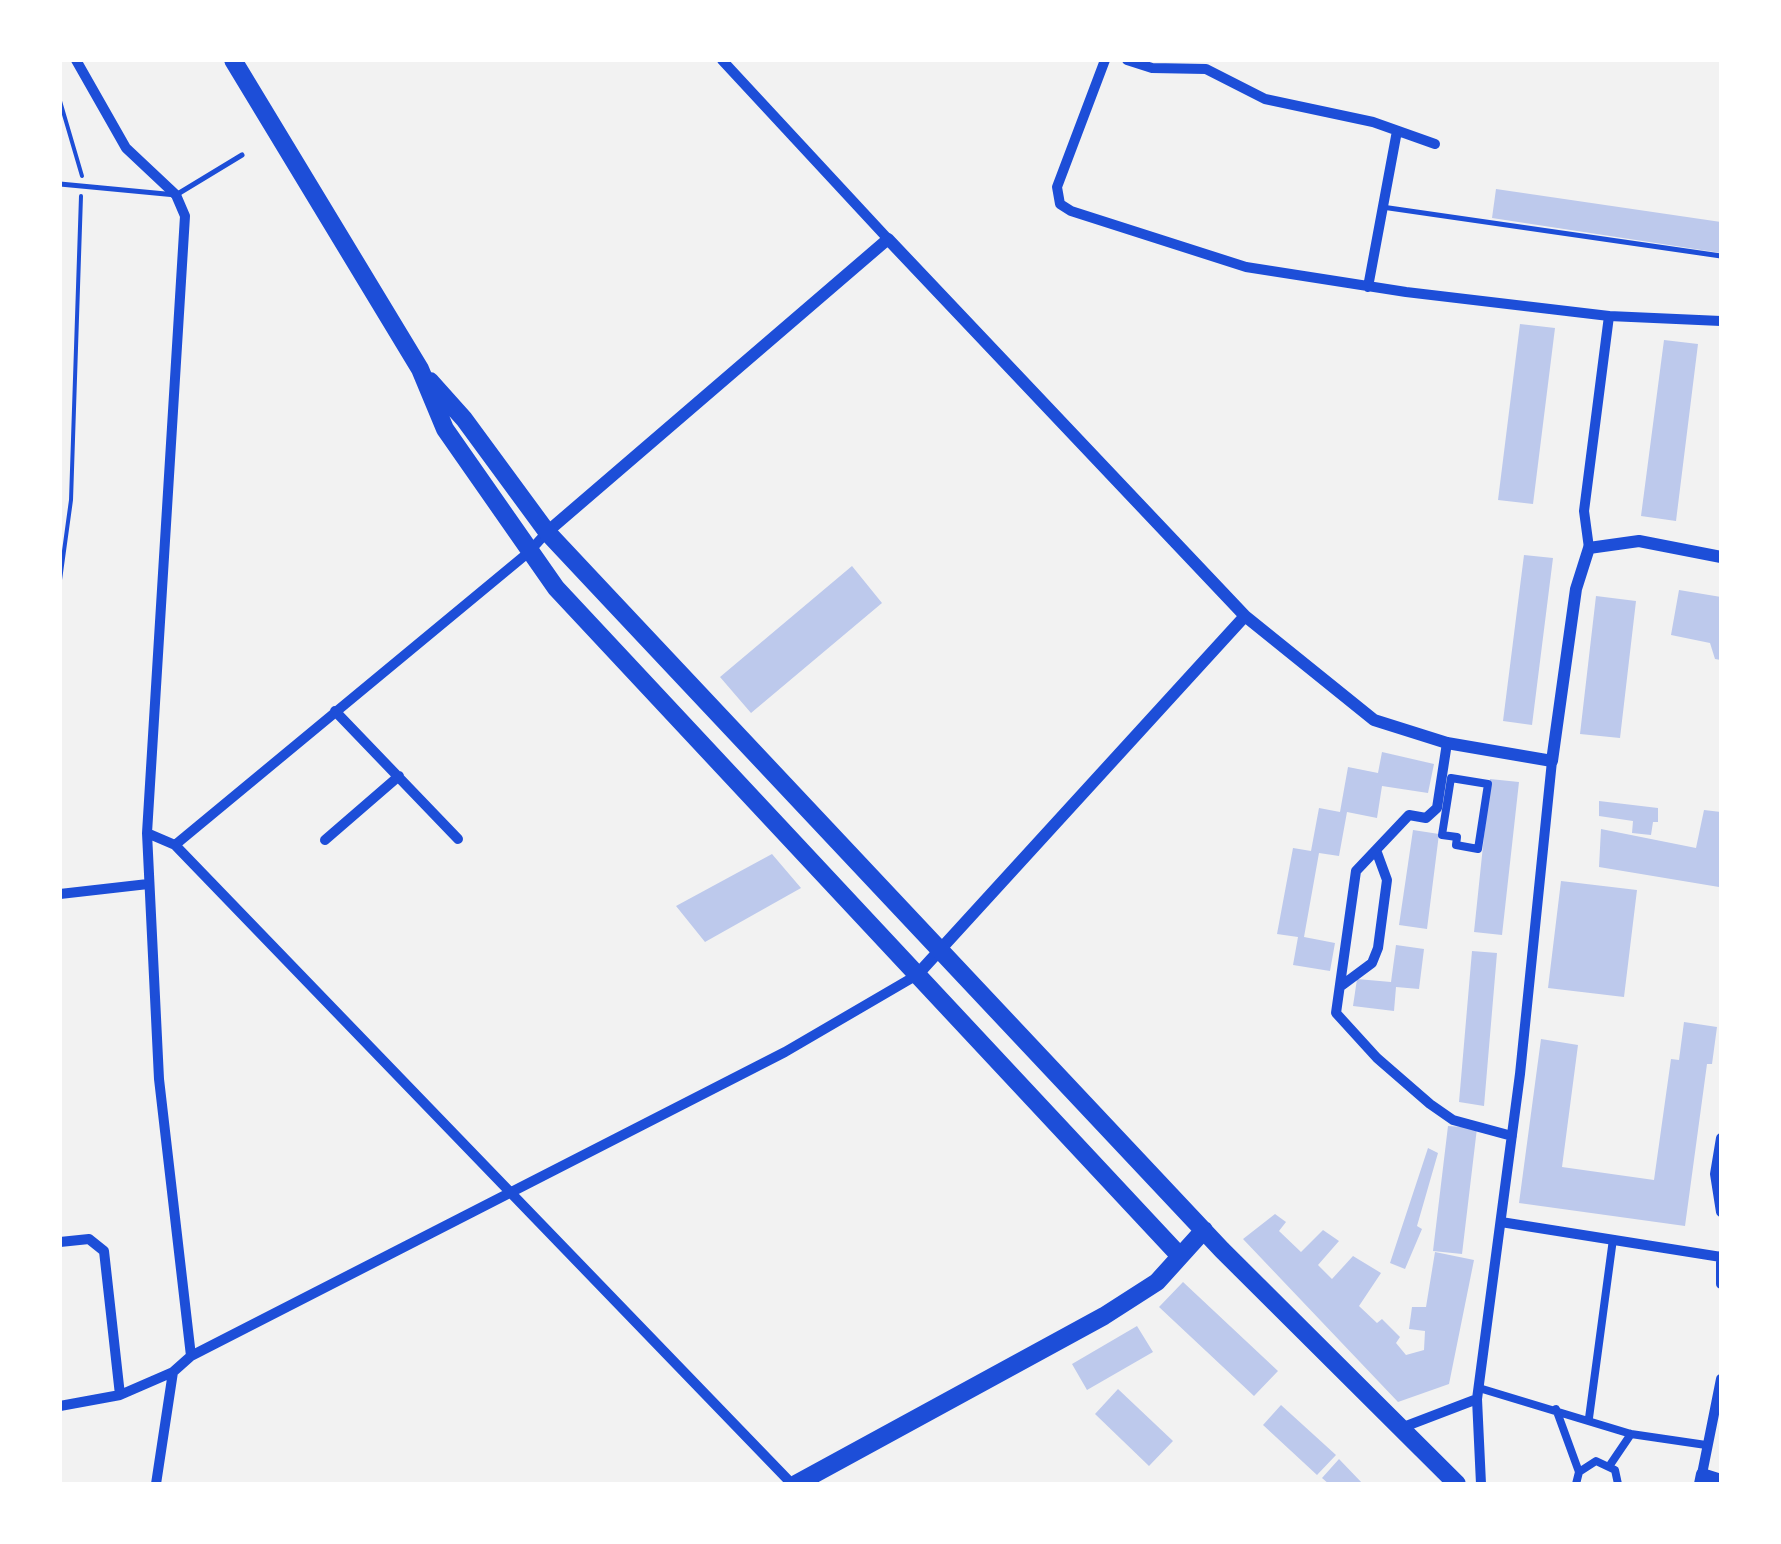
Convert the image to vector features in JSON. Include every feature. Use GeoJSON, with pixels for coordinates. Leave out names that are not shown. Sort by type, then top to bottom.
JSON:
{"type":"FeatureCollection","features":[{"type":"Feature","properties":{"kind":"main road"},"geometry":{"type":"LineString","coordinates":[[233,60],[420,370],[446,429],[529,552],[620,661],[1178,1254]]}},
{"type":"Feature","properties":{"kind":"main road"},"geometry":{"type":"LineString","coordinates":[[420,370],[464,418],[547,532],[1204,1230],[1457,1484]]}},
{"type":"Feature","properties":{"kind":"main road"},"geometry":{"type":"LineString","coordinates":[[794,1484],[1104,1316],[1157,1282],[1178,1254],[1204,1230]]}},
{"type":"Feature","properties":{"kind":"street"},"geometry":{"type":"LineString","coordinates":[[76,60],[126,148],[176,195],[185,216],[146,833],[159,1079],[192,1356]]}},
{"type":"Feature","properties":{"kind":"street"},"geometry":{"type":"LineString","coordinates":[[722,60],[1245,616],[1374,720],[1447,743],[1552,761]]}},
{"type":"Feature","properties":{"kind":"street"},"geometry":{"type":"LineString","coordinates":[[1105,60],[1060,176],[1060,204],[1188,252],[1246,267],[1609,316],[1721,321]]}},
{"type":"Feature","properties":{"kind":"street"},"geometry":{"type":"LineString","coordinates":[[1127,60],[1152,68],[1206,69],[1265,99],[1435,144]]}},
{"type":"Feature","properties":{"kind":"street"},"geometry":{"type":"LineString","coordinates":[[1368,286],[1397,131]]}},
{"type":"Feature","properties":{"kind":"street"},"geometry":{"type":"LineString","coordinates":[[175,844],[529,552],[547,532],[888,240]]}},
{"type":"Feature","properties":{"kind":"street"},"geometry":{"type":"LineString","coordinates":[[1481,1484],[1478,1394],[1512,1136],[1552,761],[1576,589],[1589,548],[1584,511],[1609,316]]}},
{"type":"Feature","properties":{"kind":"street"},"geometry":{"type":"LineString","coordinates":[[1589,548],[1639,541],[1721,556]]}},
{"type":"Feature","properties":{"kind":"street"},"geometry":{"type":"LineString","coordinates":[[60,1406],[120,1394],[172,1372],[192,1356],[784,1052],[917,975],[1245,616]]}},
{"type":"Feature","properties":{"kind":"street"},"geometry":{"type":"LineString","coordinates":[[336,711],[458,839]]}},
{"type":"Feature","properties":{"kind":"street"},"geometry":{"type":"LineString","coordinates":[[1447,743],[1437,808],[1426,818],[1410,816],[1356,871],[1336,1013],[1408,1087],[1453,1120],[1512,1136]]}},
{"type":"Feature","properties":{"kind":"street"},"geometry":{"type":"LineString","coordinates":[[325,840],[399,776]]}},
{"type":"Feature","properties":{"kind":"street"},"geometry":{"type":"LineString","coordinates":[[1451,778],[1488,784],[1478,849],[1456,845],[1457,837],[1442,834],[1451,778]]}},
{"type":"Feature","properties":{"kind":"street"},"geometry":{"type":"LineString","coordinates":[[146,833],[175,844],[507,1193],[794,1484]]}},
{"type":"Feature","properties":{"kind":"street"},"geometry":{"type":"LineString","coordinates":[[1340,986],[1372,963],[1378,948],[1386,880],[1376,850]]}},
{"type":"Feature","properties":{"kind":"street"},"geometry":{"type":"LineString","coordinates":[[60,894],[148,884]]}},
{"type":"Feature","properties":{"kind":"street"},"geometry":{"type":"LineString","coordinates":[[1721,1138],[1716,1174],[1721,1212]]}},
{"type":"Feature","properties":{"kind":"street"},"geometry":{"type":"LineString","coordinates":[[1501,1222],[1721,1257],[1721,1284]]}},
{"type":"Feature","properties":{"kind":"street"},"geometry":{"type":"LineString","coordinates":[[60,1242],[89,1239],[104,1251],[120,1394]]}},
{"type":"Feature","properties":{"kind":"street"},"geometry":{"type":"LineString","coordinates":[[1589,1418],[1613,1239]]}},
{"type":"Feature","properties":{"kind":"street"},"geometry":{"type":"LineString","coordinates":[[156,1484],[172,1372]]}},
{"type":"Feature","properties":{"kind":"street"},"geometry":{"type":"LineString","coordinates":[[1721,1378],[1701,1479],[1721,1480]]}},
{"type":"Feature","properties":{"kind":"street"},"geometry":{"type":"LineString","coordinates":[[1401,1428],[1478,1394],[1556,1409],[1631,1434],[1706,1445]]}},
{"type":"Feature","properties":{"kind":"street"},"geometry":{"type":"LineString","coordinates":[[1556,1409],[1579,1472],[1576,1484]]}},
{"type":"Feature","properties":{"kind":"street"},"geometry":{"type":"LineString","coordinates":[[1610,1465],[1631,1434]]}},
{"type":"Feature","properties":{"kind":"street"},"geometry":{"type":"LineString","coordinates":[[1579,1472],[1596,1461],[1610,1465]]}},
{"type":"Feature","properties":{"kind":"street"},"geometry":{"type":"LineString","coordinates":[[1610,1465],[1618,1484]]}},
{"type":"Feature","properties":{"kind":"lane"},"geometry":{"type":"LineString","coordinates":[[60,184],[176,195],[242,155]]}},
{"type":"Feature","properties":{"kind":"lane"},"geometry":{"type":"LineString","coordinates":[[1382,207],[1721,256]]}},
{"type":"Feature","properties":{"kind":"path"},"geometry":{"type":"LineString","coordinates":[[60,101],[82,168],[71,500],[60,580]]}},
{"type":"Feature","properties":{"kind":"building"},"geometry":{"type":"Polygon","coordinates":[[[1496,189],[1721,222],[1721,253],[1492,218],[1496,189]]]}},
{"type":"Feature","properties":{"kind":"building"},"geometry":{"type":"Polygon","coordinates":[[[1520,324],[1555,328],[1533,504],[1498,500],[1520,324]]]}},
{"type":"Feature","properties":{"kind":"building"},"geometry":{"type":"Polygon","coordinates":[[[1664,340],[1698,344],[1676,521],[1641,516],[1664,340]]]}},
{"type":"Feature","properties":{"kind":"building"},"geometry":{"type":"Polygon","coordinates":[[[1524,555],[1553,558],[1532,725],[1503,721],[1524,555]]]}},
{"type":"Feature","properties":{"kind":"building"},"geometry":{"type":"Polygon","coordinates":[[[852,566],[882,603],[751,713],[720,677],[852,566]]]}},
{"type":"Feature","properties":{"kind":"building"},"geometry":{"type":"Polygon","coordinates":[[[1679,590],[1721,597],[1721,660],[1715,659],[1710,643],[1671,635],[1679,590]]]}},
{"type":"Feature","properties":{"kind":"building"},"geometry":{"type":"Polygon","coordinates":[[[1596,596],[1636,601],[1620,738],[1580,734],[1596,596]]]}},
{"type":"Feature","properties":{"kind":"building"},"geometry":{"type":"Polygon","coordinates":[[[1382,752],[1434,764],[1428,793],[1382,786],[1377,818],[1347,812],[1339,856],[1319,853],[1304,937],[1335,943],[1330,971],[1293,965],[1298,937],[1277,934],[1293,848],[1311,851],[1319,808],[1340,812],[1348,767],[1378,773],[1382,752]]]}},
{"type":"Feature","properties":{"kind":"building"},"geometry":{"type":"Polygon","coordinates":[[[1490,779],[1519,782],[1502,935],[1474,932],[1490,779]]]}},
{"type":"Feature","properties":{"kind":"building"},"geometry":{"type":"Polygon","coordinates":[[[1599,801],[1658,808],[1658,822],[1653,822],[1651,835],[1632,833],[1633,821],[1599,816],[1599,801]]]}},
{"type":"Feature","properties":{"kind":"building"},"geometry":{"type":"Polygon","coordinates":[[[1704,810],[1721,812],[1719,887],[1599,867],[1601,829],[1696,848],[1704,810]]]}},
{"type":"Feature","properties":{"kind":"building"},"geometry":{"type":"Polygon","coordinates":[[[1413,830],[1439,834],[1427,929],[1399,925],[1413,830]]]}},
{"type":"Feature","properties":{"kind":"building"},"geometry":{"type":"Polygon","coordinates":[[[772,854],[801,888],[705,942],[676,906],[772,854]]]}},
{"type":"Feature","properties":{"kind":"building"},"geometry":{"type":"Polygon","coordinates":[[[1561,881],[1637,890],[1624,997],[1548,988],[1561,881]]]}},
{"type":"Feature","properties":{"kind":"building"},"geometry":{"type":"Polygon","coordinates":[[[1396,945],[1424,949],[1419,989],[1396,987],[1394,1011],[1353,1006],[1357,979],[1391,982],[1396,945]]]}},
{"type":"Feature","properties":{"kind":"building"},"geometry":{"type":"Polygon","coordinates":[[[1472,951],[1497,953],[1484,1106],[1459,1102],[1472,951]]]}},
{"type":"Feature","properties":{"kind":"building"},"geometry":{"type":"Polygon","coordinates":[[[1684,1022],[1717,1027],[1712,1064],[1707,1064],[1685,1226],[1519,1203],[1541,1039],[1578,1045],[1562,1167],[1654,1180],[1671,1059],[1679,1060],[1684,1022]]]}},
{"type":"Feature","properties":{"kind":"building"},"geometry":{"type":"Polygon","coordinates":[[[1448,1126],[1477,1128],[1462,1254],[1433,1251],[1448,1126]]]}},
{"type":"Feature","properties":{"kind":"building"},"geometry":{"type":"Polygon","coordinates":[[[1428,1148],[1438,1153],[1417,1226],[1422,1229],[1405,1269],[1390,1263],[1428,1148]]]}},
{"type":"Feature","properties":{"kind":"building"},"geometry":{"type":"Polygon","coordinates":[[[1275,1214],[1286,1222],[1279,1231],[1301,1252],[1323,1230],[1339,1241],[1318,1265],[1332,1279],[1353,1256],[1381,1273],[1359,1306],[1377,1323],[1382,1319],[1400,1337],[1396,1343],[1406,1355],[1424,1350],[1425,1331],[1409,1329],[1412,1307],[1426,1307],[1435,1252],[1474,1260],[1449,1384],[1398,1402],[1243,1239],[1275,1214]]]}},
{"type":"Feature","properties":{"kind":"building"},"geometry":{"type":"Polygon","coordinates":[[[1183,1282],[1278,1371],[1254,1396],[1159,1307],[1183,1282]]]}},
{"type":"Feature","properties":{"kind":"building"},"geometry":{"type":"Polygon","coordinates":[[[1137,1326],[1153,1352],[1087,1390],[1072,1364],[1137,1326]]]}},
{"type":"Feature","properties":{"kind":"building"},"geometry":{"type":"Polygon","coordinates":[[[1118,1389],[1173,1441],[1149,1466],[1095,1414],[1118,1389]]]}},
{"type":"Feature","properties":{"kind":"building"},"geometry":{"type":"Polygon","coordinates":[[[1281,1405],[1336,1455],[1317,1475],[1263,1425],[1281,1405]]]}},
{"type":"Feature","properties":{"kind":"building"},"geometry":{"type":"Polygon","coordinates":[[[1339,1459],[1363,1484],[1329,1484],[1322,1478],[1339,1459]]]}}]}
